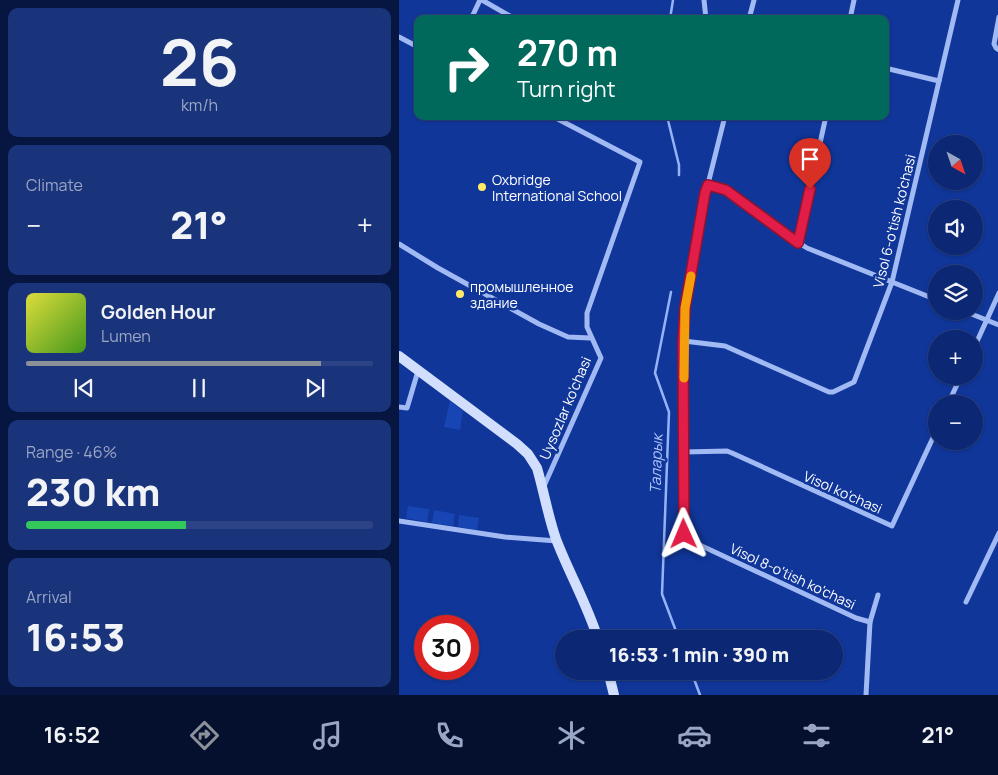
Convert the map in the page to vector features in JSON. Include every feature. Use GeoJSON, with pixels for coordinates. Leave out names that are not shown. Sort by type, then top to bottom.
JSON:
{"type":"FeatureCollection","features":[{"type":"Feature","properties":{"kind":"street"},"geometry":{"type":"LineString","coordinates":[[473,15],[481,0],[508,15]]}},
{"type":"Feature","properties":{"kind":"street"},"geometry":{"type":"LineString","coordinates":[[705,0],[706,15]]}},
{"type":"Feature","properties":{"kind":"street"},"geometry":{"type":"LineString","coordinates":[[750,15],[754,0]]}},
{"type":"Feature","properties":{"kind":"street"},"geometry":{"type":"LineString","coordinates":[[851,15],[854,0]]}},
{"type":"Feature","properties":{"kind":"street","name":"Visol 6-o'tish ko'chasi"},"geometry":{"type":"LineString","coordinates":[[683,341],[725,346],[819,388],[833,392],[854,382],[892,282],[958,0]]}},
{"type":"Feature","properties":{"kind":"street"},"geometry":{"type":"LineString","coordinates":[[998,17],[995,44],[998,50]]}},
{"type":"Feature","properties":{"kind":"street"},"geometry":{"type":"LineString","coordinates":[[399,37],[414,45]]}},
{"type":"Feature","properties":{"kind":"street"},"geometry":{"type":"LineString","coordinates":[[889,69],[939,81]]}},
{"type":"Feature","properties":{"kind":"street","name":"Uysozlar ko'chasi"},"geometry":{"type":"LineString","coordinates":[[543,488],[601,358],[590,338],[587,327],[587,313],[639,162],[560,120]]}},
{"type":"Feature","properties":{"kind":"street","name":"Visol 8-o'tish ko'chasi"},"geometry":{"type":"LineString","coordinates":[[724,120],[705,193],[685,308],[683,341],[683,531],[689,540],[857,618],[870,622]]}},
{"type":"Feature","properties":{"kind":"street"},"geometry":{"type":"LineString","coordinates":[[798,243],[825,120]]}},
{"type":"Feature","properties":{"kind":"street"},"geometry":{"type":"LineString","coordinates":[[708,185],[726,190],[798,243],[928,296]]}},
{"type":"Feature","properties":{"kind":"street","name":"Uysozlar ko'chasi"},"geometry":{"type":"LineString","coordinates":[[399,244],[539,324],[568,337],[590,338]]}},
{"type":"Feature","properties":{"kind":"street"},"geometry":{"type":"LineString","coordinates":[[982,330],[998,293]]}},
{"type":"Feature","properties":{"kind":"street"},"geometry":{"type":"LineString","coordinates":[[983,318],[998,325]]}},
{"type":"Feature","properties":{"kind":"street"},"geometry":{"type":"LineString","coordinates":[[399,356],[523,449],[533,460],[543,488],[557,541],[579,589],[595,630]]}},
{"type":"Feature","properties":{"kind":"street"},"geometry":{"type":"LineString","coordinates":[[399,407],[407,408],[418,370]]}},
{"type":"Feature","properties":{"kind":"street","name":"Visol ko'chasi"},"geometry":{"type":"LineString","coordinates":[[684,452],[732,453],[892,526],[928,449]]}},
{"type":"Feature","properties":{"kind":"street"},"geometry":{"type":"LineString","coordinates":[[399,521],[505,537],[557,541]]}},
{"type":"Feature","properties":{"kind":"street"},"geometry":{"type":"LineString","coordinates":[[966,602],[998,533]]}},
{"type":"Feature","properties":{"kind":"street"},"geometry":{"type":"LineString","coordinates":[[866,695],[870,622],[878,595]]}},
{"type":"Feature","properties":{"kind":"street"},"geometry":{"type":"LineString","coordinates":[[610,680],[614,695]]}},
{"type":"Feature","properties":{"kind":"shaded area"},"geometry":{"type":"Polygon","coordinates":[[[450,401],[463,411],[460,430],[444,427],[450,401]]]}},
{"type":"Feature","properties":{"kind":"shaded area"},"geometry":{"type":"Polygon","coordinates":[[[408,506],[429,509],[427,522],[406,518],[408,506]]]}},
{"type":"Feature","properties":{"kind":"shaded area"},"geometry":{"type":"Polygon","coordinates":[[[434,510],[455,514],[453,526],[432,523],[434,510]]]}},
{"type":"Feature","properties":{"kind":"shaded area"},"geometry":{"type":"Polygon","coordinates":[[[459,515],[479,518],[477,530],[458,527],[459,515]]]}},
{"type":"Feature","properties":{"kind":"waterway","name":"Таларык"},"geometry":{"type":"LineString","coordinates":[[671,15],[673,0]]}},
{"type":"Feature","properties":{"kind":"waterway","name":"Таларык"},"geometry":{"type":"LineString","coordinates":[[668,120],[679,165],[679,175]]}},
{"type":"Feature","properties":{"kind":"waterway","name":"Таларык"},"geometry":{"type":"LineString","coordinates":[[671,292],[655,373],[669,412],[662,594],[676,630]]}},
{"type":"Feature","properties":{"kind":"waterway","name":"Таларык"},"geometry":{"type":"LineString","coordinates":[[694,680],[700,695]]}},
{"type":"Feature","properties":{"kind":"slow traffic"},"geometry":{"type":"LineString","coordinates":[[684,378],[683,341],[685,308],[691,276]]}},
{"type":"Feature","properties":{"kind":"place","name":"Oxbridge International School"},"geometry":{"type":"Point","coordinates":[482,187]}},
{"type":"Feature","properties":{"kind":"place","name":"промышленное здание"},"geometry":{"type":"Point","coordinates":[460,294]}},
{"type":"Feature","properties":{"kind":"route"},"geometry":{"type":"LineString","coordinates":[[684,534],[683,341],[685,308],[705,193],[708,185],[726,190],[798,243],[810,189]]}}]}
